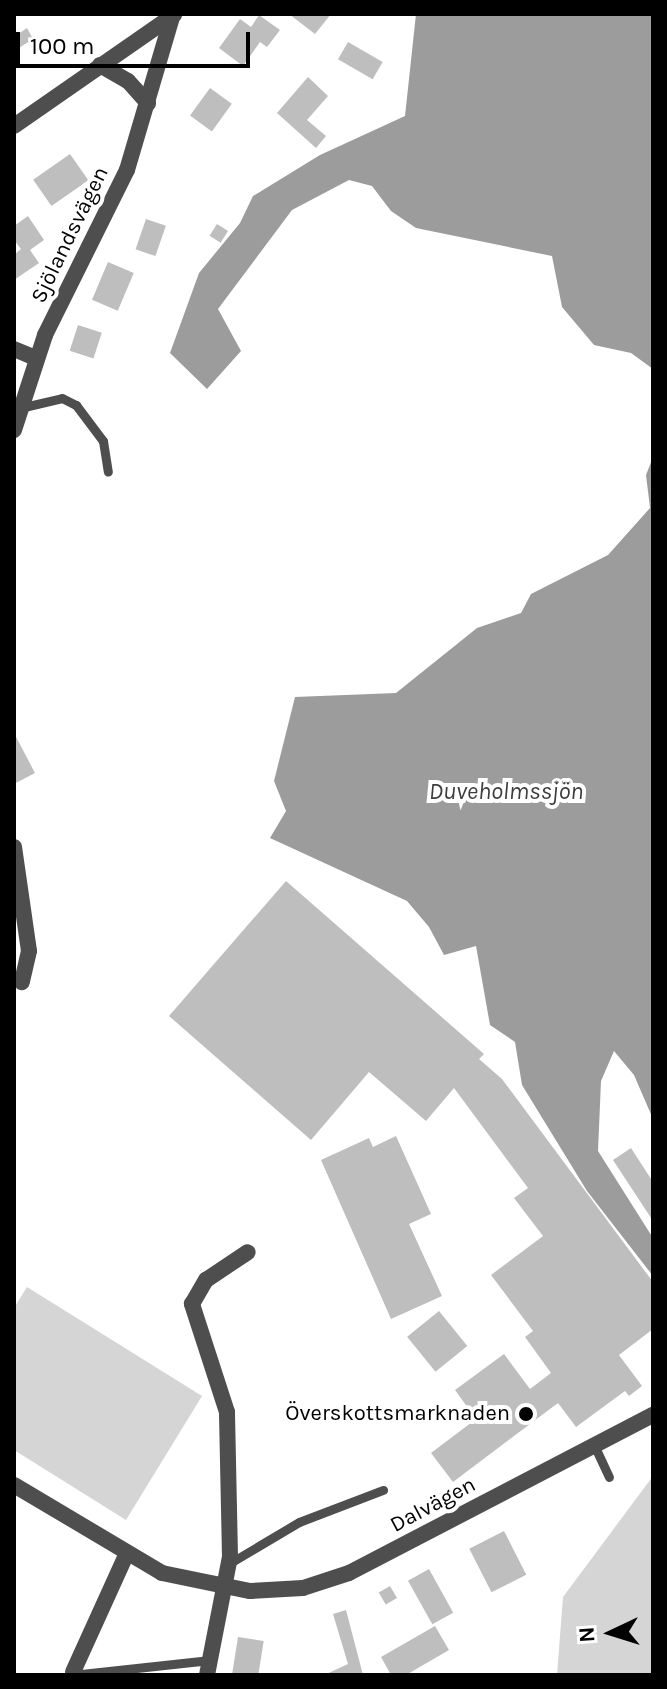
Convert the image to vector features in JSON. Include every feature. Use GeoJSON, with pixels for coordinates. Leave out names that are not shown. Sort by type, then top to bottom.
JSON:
{"type":"FeatureCollection","features":[{"type":"Feature","properties":{"kind":"street"},"geometry":{"type":"LineString","coordinates":[[14,126],[174,16]]}},
{"type":"Feature","properties":{"kind":"street","name":"Sjölandsvägen"},"geometry":{"type":"LineString","coordinates":[[14,430],[24,407],[35,358],[127,170],[174,16]]}},
{"type":"Feature","properties":{"kind":"street"},"geometry":{"type":"LineString","coordinates":[[100,65],[128,81],[148,103]]}},
{"type":"Feature","properties":{"kind":"street"},"geometry":{"type":"LineString","coordinates":[[14,349],[35,358]]}},
{"type":"Feature","properties":{"kind":"street"},"geometry":{"type":"LineString","coordinates":[[14,847],[29,951],[18,986]]}},
{"type":"Feature","properties":{"kind":"street"},"geometry":{"type":"LineString","coordinates":[[208,1668],[221,1588],[228,1566],[227,1412],[192,1304],[206,1280],[248,1252]]}},
{"type":"Feature","properties":{"kind":"street","name":"Dalvägen"},"geometry":{"type":"LineString","coordinates":[[14,1485],[162,1573],[221,1588],[274,1591],[328,1581],[653,1415]]}},
{"type":"Feature","properties":{"kind":"street"},"geometry":{"type":"LineString","coordinates":[[72,1674],[127,1553]]}},
{"type":"Feature","properties":{"kind":"lane"},"geometry":{"type":"LineString","coordinates":[[24,407],[62,398],[76,405],[103,441],[108,472]]}},
{"type":"Feature","properties":{"kind":"lane"},"geometry":{"type":"LineString","coordinates":[[595,1447],[609,1477]]}},
{"type":"Feature","properties":{"kind":"lane"},"geometry":{"type":"LineString","coordinates":[[228,1566],[299,1522],[383,1490]]}},
{"type":"Feature","properties":{"kind":"lane"},"geometry":{"type":"LineString","coordinates":[[72,1674],[208,1668]]}},
{"type":"Feature","properties":{"kind":"shaded area"},"geometry":{"type":"Polygon","coordinates":[[[27,1287],[202,1396],[126,1520],[14,1450],[14,1308],[27,1287]]]}},
{"type":"Feature","properties":{"kind":"shaded area"},"geometry":{"type":"Polygon","coordinates":[[[653,1476],[653,1675],[557,1675],[563,1597],[653,1476]]]}},
{"type":"Feature","properties":{"kind":"water"},"geometry":{"type":"Polygon","coordinates":[[[416,14],[653,14],[653,369],[631,353],[594,345],[562,307],[552,256],[416,228],[391,211],[372,186],[349,180],[292,210],[218,309],[241,351],[207,389],[170,353],[199,273],[240,223],[253,196],[320,155],[405,116],[416,14]]]}},
{"type":"Feature","properties":{"kind":"water","name":"Duveholmssjön"},"geometry":{"type":"Polygon","coordinates":[[[653,457],[653,1119],[634,1075],[614,1051],[601,1081],[598,1151],[653,1238],[653,1276],[587,1191],[522,1085],[515,1042],[490,1025],[476,946],[444,955],[429,927],[407,901],[270,838],[286,811],[274,781],[295,697],[396,693],[477,628],[521,613],[531,594],[608,555],[650,508],[646,475],[653,457]]]}},
{"type":"Feature","properties":{"kind":"building"},"geometry":{"type":"Polygon","coordinates":[[[289,14],[331,14],[315,34],[289,14]]]}},
{"type":"Feature","properties":{"kind":"building"},"geometry":{"type":"Polygon","coordinates":[[[259,15],[280,30],[267,47],[260,42],[243,66],[219,48],[240,19],[251,27],[259,15]]]}},
{"type":"Feature","properties":{"kind":"building"},"geometry":{"type":"Polygon","coordinates":[[[27,28],[33,39],[14,51],[14,37],[27,28]]]}},
{"type":"Feature","properties":{"kind":"building"},"geometry":{"type":"Polygon","coordinates":[[[348,42],[383,62],[373,79],[338,59],[348,42]]]}},
{"type":"Feature","properties":{"kind":"building"},"geometry":{"type":"Polygon","coordinates":[[[308,77],[328,96],[307,120],[326,136],[316,148],[277,113],[308,77]]]}},
{"type":"Feature","properties":{"kind":"building"},"geometry":{"type":"Polygon","coordinates":[[[210,88],[232,104],[212,131],[190,116],[210,88]]]}},
{"type":"Feature","properties":{"kind":"building"},"geometry":{"type":"Polygon","coordinates":[[[70,154],[88,180],[51,206],[33,180],[70,154]]]}},
{"type":"Feature","properties":{"kind":"building"},"geometry":{"type":"Polygon","coordinates":[[[28,216],[44,240],[30,250],[39,263],[14,280],[14,255],[21,249],[14,240],[14,226],[28,216]]]}},
{"type":"Feature","properties":{"kind":"building"},"geometry":{"type":"Polygon","coordinates":[[[146,219],[166,226],[155,256],[136,249],[146,219]]]}},
{"type":"Feature","properties":{"kind":"building"},"geometry":{"type":"Polygon","coordinates":[[[217,224],[228,231],[221,243],[210,236],[217,224]]]}},
{"type":"Feature","properties":{"kind":"building"},"geometry":{"type":"Polygon","coordinates":[[[108,262],[134,273],[118,311],[92,300],[108,262]]]}},
{"type":"Feature","properties":{"kind":"building"},"geometry":{"type":"Polygon","coordinates":[[[78,325],[102,333],[93,358],[70,351],[78,325]]]}},
{"type":"Feature","properties":{"kind":"building"},"geometry":{"type":"Polygon","coordinates":[[[14,733],[35,773],[14,784],[14,733]]]}},
{"type":"Feature","properties":{"kind":"building"},"geometry":{"type":"Polygon","coordinates":[[[286,881],[484,1054],[479,1059],[502,1079],[653,1282],[653,1329],[619,1355],[642,1386],[629,1396],[625,1391],[576,1427],[558,1403],[453,1482],[431,1453],[476,1419],[455,1390],[504,1354],[530,1389],[551,1373],[525,1337],[533,1331],[491,1275],[543,1236],[514,1198],[528,1188],[454,1088],[426,1121],[369,1072],[311,1140],[169,1016],[286,881]]]}},
{"type":"Feature","properties":{"kind":"building"},"geometry":{"type":"Polygon","coordinates":[[[396,1136],[431,1214],[409,1224],[442,1296],[391,1319],[321,1160],[369,1138],[373,1147],[396,1136]]]}},
{"type":"Feature","properties":{"kind":"building"},"geometry":{"type":"Polygon","coordinates":[[[631,1148],[653,1182],[653,1221],[613,1160],[631,1148]]]}},
{"type":"Feature","properties":{"kind":"building"},"geometry":{"type":"Polygon","coordinates":[[[439,1311],[467,1346],[435,1372],[407,1337],[439,1311]]]}},
{"type":"Feature","properties":{"kind":"building"},"geometry":{"type":"Polygon","coordinates":[[[504,1531],[526,1575],[491,1592],[469,1549],[504,1531]]]}},
{"type":"Feature","properties":{"kind":"building"},"geometry":{"type":"Polygon","coordinates":[[[429,1569],[453,1613],[432,1624],[408,1581],[429,1569]]]}},
{"type":"Feature","properties":{"kind":"building"},"geometry":{"type":"Polygon","coordinates":[[[390,1586],[397,1598],[386,1605],[379,1592],[390,1586]]]}},
{"type":"Feature","properties":{"kind":"building"},"geometry":{"type":"Polygon","coordinates":[[[346,1610],[363,1675],[324,1675],[348,1664],[333,1614],[346,1610]]]}},
{"type":"Feature","properties":{"kind":"building"},"geometry":{"type":"Polygon","coordinates":[[[435,1626],[449,1650],[406,1675],[391,1675],[381,1657],[435,1626]]]}},
{"type":"Feature","properties":{"kind":"building"},"geometry":{"type":"Polygon","coordinates":[[[238,1637],[264,1641],[258,1675],[232,1675],[238,1637]]]}},
{"type":"Feature","properties":{"kind":"place","name":"Överskottsmarknaden"},"geometry":{"type":"Point","coordinates":[526,1414]}}]}
